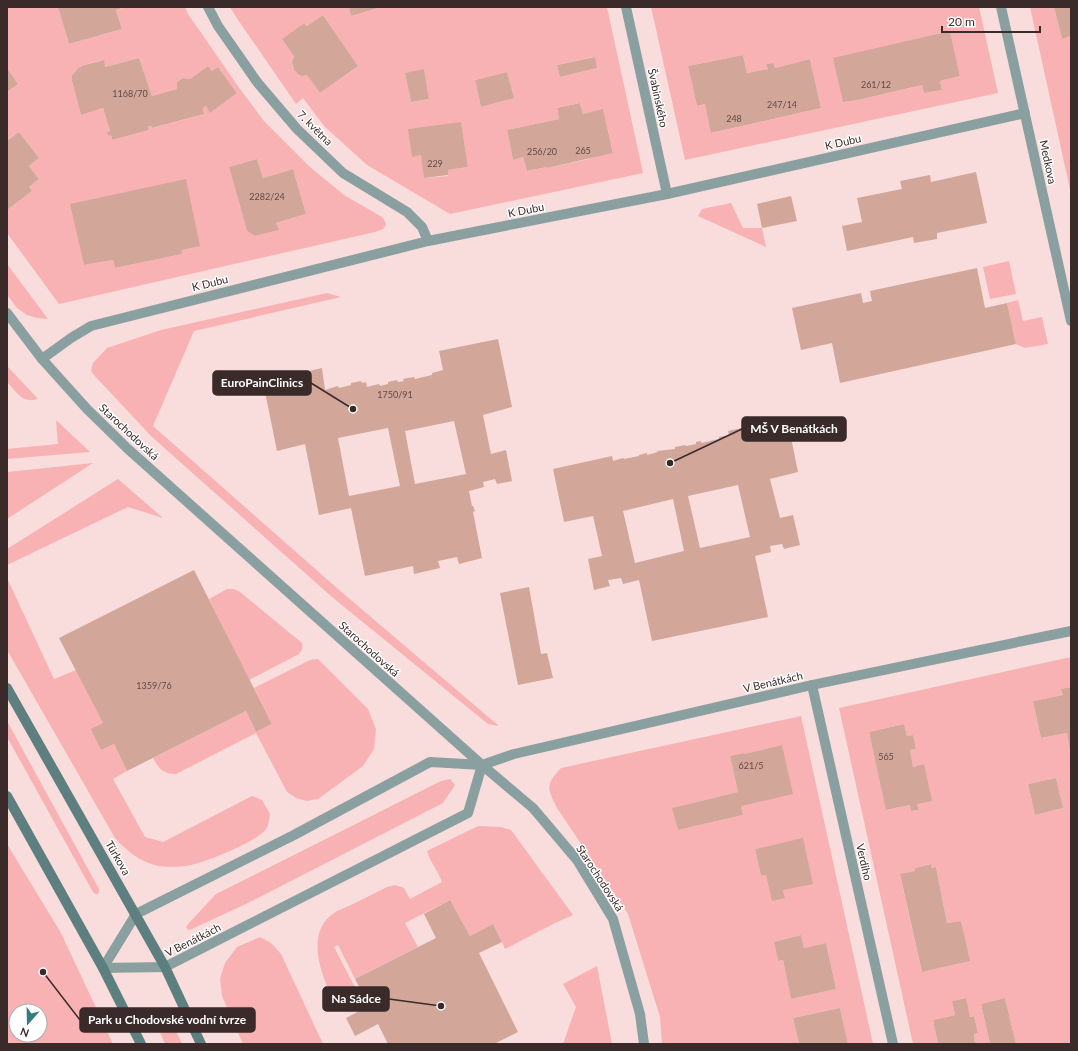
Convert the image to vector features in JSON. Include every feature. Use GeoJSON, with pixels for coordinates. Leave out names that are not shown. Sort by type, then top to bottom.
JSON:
{"type":"FeatureCollection","features":[{"type":"Feature","properties":{"kind":"main road","name":"Türkova"},"geometry":{"type":"LineString","coordinates":[[7,688],[166,967],[201,1044]]}},
{"type":"Feature","properties":{"kind":"main road"},"geometry":{"type":"LineString","coordinates":[[7,796],[104,968],[141,1044]]}},
{"type":"Feature","properties":{"kind":"street","name":"7. května"},"geometry":{"type":"LineString","coordinates":[[208,7],[218,26],[257,82],[297,129],[343,173],[407,212],[422,227],[428,241]]}},
{"type":"Feature","properties":{"kind":"street","name":"Švabinského"},"geometry":{"type":"LineString","coordinates":[[626,7],[667,194]]}},
{"type":"Feature","properties":{"kind":"street","name":"Medkova"},"geometry":{"type":"LineString","coordinates":[[1001,7],[1067,288],[1071,322]]}},
{"type":"Feature","properties":{"kind":"street","name":"K Dubu"},"geometry":{"type":"LineString","coordinates":[[42,359],[71,338],[91,326],[428,241],[667,194],[1026,113]]}},
{"type":"Feature","properties":{"kind":"street","name":"Starochodovská"},"geometry":{"type":"LineString","coordinates":[[7,314],[42,359],[87,409],[128,449],[482,766],[533,808],[577,860],[613,919],[640,1014],[644,1044]]}},
{"type":"Feature","properties":{"kind":"street","name":"V Benátkách"},"geometry":{"type":"LineString","coordinates":[[136,914],[294,835],[430,762],[482,766],[514,754],[812,685],[1071,631]]}},
{"type":"Feature","properties":{"kind":"street","name":"Verdiho"},"geometry":{"type":"LineString","coordinates":[[812,685],[893,1044]]}},
{"type":"Feature","properties":{"kind":"street","name":"V Benátkách"},"geometry":{"type":"LineString","coordinates":[[104,968],[166,967],[468,813],[482,766]]}},
{"type":"Feature","properties":{"kind":"street"},"geometry":{"type":"LineString","coordinates":[[104,968],[136,914]]}},
{"type":"Feature","properties":{"kind":"shaded area"},"geometry":{"type":"Polygon","coordinates":[[[7,7],[58,7],[69,44],[122,29],[116,10],[127,7],[185,7],[188,14],[264,121],[310,167],[344,195],[382,217],[386,225],[383,229],[375,232],[59,304],[7,233],[7,210],[32,191],[29,187],[39,179],[29,166],[39,158],[19,132],[7,141],[7,92],[18,84],[7,68],[7,7]],[[139,58],[105,67],[103,60],[83,65],[73,75],[72,81],[81,115],[103,108],[110,131],[107,132],[108,136],[111,135],[112,140],[149,130],[148,126],[152,126],[153,128],[204,114],[203,108],[206,106],[211,112],[237,93],[218,67],[212,71],[208,66],[190,79],[183,78],[177,82],[177,89],[152,96],[139,58]],[[257,159],[229,167],[247,231],[255,236],[278,230],[276,223],[306,214],[293,169],[263,178],[257,159]],[[71,204],[84,265],[113,260],[115,268],[182,254],[71,204]]]}},
{"type":"Feature","properties":{"kind":"shaded area"},"geometry":{"type":"Polygon","coordinates":[[[230,7],[349,7],[351,16],[383,7],[607,7],[643,173],[450,214],[367,165],[324,126],[303,98],[296,104],[230,7]],[[323,15],[307,26],[304,23],[282,39],[294,56],[292,63],[294,70],[299,74],[307,75],[320,93],[358,66],[323,15]],[[594,57],[557,65],[560,77],[597,68],[594,57]],[[424,70],[405,73],[411,102],[429,99],[424,70]],[[507,72],[475,80],[481,107],[513,98],[507,72]],[[580,103],[557,108],[559,119],[507,130],[513,160],[523,157],[527,171],[589,159],[613,152],[603,110],[583,114],[580,103]],[[461,123],[409,129],[412,156],[421,155],[425,178],[448,176],[448,170],[468,167],[461,123]]]}},
{"type":"Feature","properties":{"kind":"shaded area"},"geometry":{"type":"Polygon","coordinates":[[[651,7],[979,7],[998,93],[685,160],[651,7]],[[950,31],[833,59],[862,99],[922,85],[924,93],[942,90],[940,81],[960,76],[950,31]],[[743,55],[688,66],[697,106],[705,104],[712,133],[821,108],[810,59],[775,68],[773,63],[767,64],[768,69],[747,73],[743,55]]]}},
{"type":"Feature","properties":{"kind":"shaded area"},"geometry":{"type":"Polygon","coordinates":[[[1030,7],[1054,7],[1062,39],[1071,36],[1071,194],[1030,7]]]}},
{"type":"Feature","properties":{"kind":"shaded area"},"geometry":{"type":"Polygon","coordinates":[[[731,203],[743,228],[762,228],[766,247],[698,216],[702,209],[731,203]]]}},
{"type":"Feature","properties":{"kind":"shaded area"},"geometry":{"type":"Polygon","coordinates":[[[1009,261],[1016,294],[990,299],[983,267],[1009,261]]]}},
{"type":"Feature","properties":{"kind":"shaded area"},"geometry":{"type":"Polygon","coordinates":[[[7,264],[48,319],[27,315],[17,308],[7,295],[7,264]]]}},
{"type":"Feature","properties":{"kind":"shaded area"},"geometry":{"type":"Polygon","coordinates":[[[327,293],[341,297],[194,331],[153,426],[338,589],[499,726],[488,724],[332,597],[152,437],[93,374],[91,370],[93,363],[107,348],[161,330],[327,293]]]}},
{"type":"Feature","properties":{"kind":"shaded area"},"geometry":{"type":"Polygon","coordinates":[[[1018,300],[1023,321],[1042,317],[1048,344],[1025,348],[1016,344],[1007,303],[1018,300]]]}},
{"type":"Feature","properties":{"kind":"shaded area"},"geometry":{"type":"Polygon","coordinates":[[[7,366],[38,399],[28,400],[17,393],[7,382],[7,366]]]}},
{"type":"Feature","properties":{"kind":"shaded area"},"geometry":{"type":"Polygon","coordinates":[[[56,420],[90,452],[7,459],[7,449],[58,444],[56,420]]]}},
{"type":"Feature","properties":{"kind":"shaded area"},"geometry":{"type":"Polygon","coordinates":[[[93,463],[7,519],[7,472],[93,463]]]}},
{"type":"Feature","properties":{"kind":"shaded area"},"geometry":{"type":"Polygon","coordinates":[[[118,479],[163,518],[128,507],[7,565],[7,549],[118,479]]]}},
{"type":"Feature","properties":{"kind":"shaded area"},"geometry":{"type":"Polygon","coordinates":[[[7,578],[54,679],[76,670],[103,723],[101,750],[114,744],[127,771],[113,779],[145,837],[163,842],[252,796],[262,800],[270,814],[266,829],[252,840],[229,852],[204,861],[183,866],[158,866],[151,864],[129,852],[115,838],[7,650],[7,578]]]}},
{"type":"Feature","properties":{"kind":"shaded area"},"geometry":{"type":"Polygon","coordinates":[[[227,589],[234,589],[240,592],[302,643],[302,649],[299,654],[249,680],[209,599],[227,589]]]}},
{"type":"Feature","properties":{"kind":"shaded area"},"geometry":{"type":"Polygon","coordinates":[[[1071,657],[1071,687],[1062,689],[1063,695],[1033,701],[1041,738],[1067,733],[1071,753],[1071,1044],[1016,1044],[1005,998],[981,1004],[990,1044],[975,1044],[974,1034],[978,1033],[974,1016],[970,1017],[965,998],[952,1001],[955,1015],[933,1020],[938,1044],[913,1044],[839,708],[1071,657]],[[904,724],[869,732],[887,810],[910,805],[911,811],[919,810],[917,804],[923,765],[913,767],[910,750],[916,749],[913,735],[907,736],[904,724]],[[1056,778],[1028,784],[1035,815],[1063,808],[1056,778]],[[930,864],[915,868],[915,871],[900,875],[922,972],[969,961],[961,921],[947,923],[936,867],[931,868],[930,864]]]}},
{"type":"Feature","properties":{"kind":"shaded area"},"geometry":{"type":"Polygon","coordinates":[[[318,659],[368,709],[376,729],[374,749],[363,766],[318,799],[307,801],[296,798],[287,792],[256,733],[176,774],[165,772],[157,765],[153,758],[246,711],[256,732],[272,724],[254,688],[310,660],[318,659]]]}},
{"type":"Feature","properties":{"kind":"shaded area"},"geometry":{"type":"Polygon","coordinates":[[[801,716],[873,1044],[848,1044],[840,1008],[793,1018],[799,1044],[662,1044],[660,1017],[628,914],[557,808],[551,796],[549,787],[550,783],[561,768],[801,716]],[[782,745],[730,756],[738,792],[673,808],[678,830],[743,815],[741,806],[782,745]],[[803,839],[755,849],[761,876],[766,875],[785,898],[783,890],[803,839]],[[801,935],[774,942],[778,961],[783,960],[791,999],[836,989],[826,943],[804,948],[801,935]]]}},
{"type":"Feature","properties":{"kind":"shaded area"},"geometry":{"type":"Polygon","coordinates":[[[7,721],[99,889],[98,894],[93,892],[7,737],[7,721]]]}},
{"type":"Feature","properties":{"kind":"shaded area"},"geometry":{"type":"Polygon","coordinates":[[[450,779],[455,785],[443,803],[248,903],[192,929],[188,930],[186,927],[216,894],[441,781],[450,779]]]}},
{"type":"Feature","properties":{"kind":"shaded area"},"geometry":{"type":"Polygon","coordinates":[[[478,826],[501,827],[511,830],[573,915],[505,949],[493,924],[470,936],[450,900],[405,923],[418,947],[355,979],[338,945],[334,947],[359,995],[337,1006],[322,974],[319,961],[318,937],[322,926],[329,917],[337,911],[387,887],[395,885],[404,888],[410,899],[442,882],[427,851],[478,826]]]}},
{"type":"Feature","properties":{"kind":"shaded area"},"geometry":{"type":"Polygon","coordinates":[[[7,844],[61,933],[113,1044],[7,1044],[7,844]]]}},
{"type":"Feature","properties":{"kind":"shaded area"},"geometry":{"type":"Polygon","coordinates":[[[260,937],[271,943],[281,954],[323,1044],[243,1044],[222,996],[220,979],[225,963],[237,947],[260,937]]]}},
{"type":"Feature","properties":{"kind":"shaded area"},"geometry":{"type":"Polygon","coordinates":[[[597,966],[612,1044],[563,1044],[576,1007],[563,984],[597,966]]]}},
{"type":"Feature","properties":{"kind":"shaded area"},"geometry":{"type":"Polygon","coordinates":[[[162,1009],[167,1011],[182,1044],[165,1044],[154,1018],[154,1014],[162,1009]]]}},
{"type":"Feature","properties":{"kind":"building"},"geometry":{"type":"Polygon","coordinates":[[[58,7],[125,7],[116,10],[122,29],[69,44],[58,7]]]}},
{"type":"Feature","properties":{"kind":"building"},"geometry":{"type":"Polygon","coordinates":[[[349,7],[382,7],[351,16],[349,7]]]}},
{"type":"Feature","properties":{"kind":"building"},"geometry":{"type":"Polygon","coordinates":[[[1054,7],[1071,7],[1071,36],[1062,39],[1054,7]]]}},
{"type":"Feature","properties":{"kind":"building"},"geometry":{"type":"Polygon","coordinates":[[[323,15],[358,66],[320,93],[307,75],[302,76],[294,70],[292,62],[294,56],[282,39],[304,23],[307,26],[323,15]]]}},
{"type":"Feature","properties":{"kind":"building"},"geometry":{"type":"Polygon","coordinates":[[[950,31],[960,76],[940,81],[942,90],[924,93],[922,85],[843,102],[833,58],[950,31]]]}},
{"type":"Feature","properties":{"kind":"building"},"geometry":{"type":"Polygon","coordinates":[[[743,55],[747,73],[768,69],[766,64],[773,63],[775,68],[810,59],[821,108],[711,133],[705,104],[697,106],[688,66],[743,55]]]}},
{"type":"Feature","properties":{"kind":"building"},"geometry":{"type":"Polygon","coordinates":[[[595,57],[597,68],[560,77],[557,65],[595,57]]]}},
{"type":"Feature","properties":{"kind":"building"},"geometry":{"type":"Polygon","coordinates":[[[139,58],[152,96],[177,89],[177,82],[183,78],[190,79],[208,66],[212,71],[218,67],[237,93],[210,113],[206,106],[203,108],[204,114],[152,128],[152,126],[148,126],[149,130],[112,140],[111,135],[108,136],[107,132],[110,131],[103,108],[81,115],[72,76],[78,68],[84,65],[104,60],[105,67],[139,58]]]}},
{"type":"Feature","properties":{"kind":"building"},"geometry":{"type":"Polygon","coordinates":[[[7,68],[18,84],[7,92],[7,68]]]}},
{"type":"Feature","properties":{"kind":"building"},"geometry":{"type":"Polygon","coordinates":[[[424,69],[429,99],[411,102],[405,73],[424,69]]]}},
{"type":"Feature","properties":{"kind":"building"},"geometry":{"type":"Polygon","coordinates":[[[507,72],[514,98],[481,107],[475,80],[507,72]]]}},
{"type":"Feature","properties":{"kind":"building"},"geometry":{"type":"Polygon","coordinates":[[[580,103],[583,114],[603,109],[613,153],[527,171],[523,157],[513,160],[507,130],[559,119],[557,108],[580,103]]]}},
{"type":"Feature","properties":{"kind":"building"},"geometry":{"type":"Polygon","coordinates":[[[461,122],[468,167],[448,170],[448,175],[424,178],[421,155],[412,157],[408,129],[461,122]]]}},
{"type":"Feature","properties":{"kind":"building"},"geometry":{"type":"Polygon","coordinates":[[[19,132],[39,158],[29,166],[39,179],[29,187],[32,191],[7,210],[7,141],[19,132]]]}},
{"type":"Feature","properties":{"kind":"building"},"geometry":{"type":"Polygon","coordinates":[[[257,159],[263,178],[293,169],[306,214],[276,223],[279,230],[255,236],[247,231],[229,167],[257,159]]]}},
{"type":"Feature","properties":{"kind":"building"},"geometry":{"type":"Polygon","coordinates":[[[976,172],[987,223],[937,233],[937,239],[914,243],[913,237],[847,251],[842,226],[862,222],[857,198],[902,189],[900,181],[930,175],[931,182],[976,172]]]}},
{"type":"Feature","properties":{"kind":"building"},"geometry":{"type":"Polygon","coordinates":[[[186,179],[200,246],[181,250],[182,254],[115,268],[113,260],[84,265],[70,204],[186,179]]]}},
{"type":"Feature","properties":{"kind":"building"},"geometry":{"type":"Polygon","coordinates":[[[791,196],[797,221],[762,228],[757,204],[791,196]]]}},
{"type":"Feature","properties":{"kind":"building"},"geometry":{"type":"Polygon","coordinates":[[[977,268],[985,308],[1007,303],[1016,344],[840,383],[832,343],[801,350],[792,308],[861,293],[863,303],[872,301],[870,291],[977,268]]]}},
{"type":"Feature","properties":{"kind":"building"},"geometry":{"type":"Polygon","coordinates":[[[498,339],[512,407],[483,415],[491,454],[506,450],[512,481],[497,484],[495,479],[483,482],[484,487],[469,491],[472,506],[475,511],[473,512],[482,558],[459,564],[457,557],[438,561],[440,568],[414,574],[413,566],[365,576],[351,508],[319,515],[305,444],[277,451],[263,382],[322,368],[325,390],[338,386],[339,388],[351,385],[351,383],[361,381],[362,383],[366,382],[367,387],[379,384],[380,386],[397,380],[398,382],[404,381],[403,379],[414,377],[415,379],[432,375],[432,373],[443,370],[439,351],[498,339]],[[454,421],[405,431],[415,484],[466,474],[454,421]],[[388,428],[338,438],[349,496],[400,486],[388,428]]]}},
{"type":"Feature","properties":{"kind":"building"},"geometry":{"type":"Polygon","coordinates":[[[787,418],[798,472],[770,479],[780,518],[793,515],[800,545],[784,549],[782,544],[770,546],[771,552],[755,556],[768,617],[652,641],[639,580],[623,584],[621,578],[608,580],[610,586],[594,590],[588,559],[602,556],[593,516],[564,522],[553,469],[612,456],[613,461],[647,453],[647,455],[658,452],[657,451],[675,449],[675,447],[696,444],[696,442],[701,441],[701,443],[719,439],[719,437],[729,435],[728,431],[787,418]],[[738,485],[688,496],[700,548],[750,537],[738,485]],[[673,499],[623,511],[635,563],[684,551],[673,499]]]}},
{"type":"Feature","properties":{"kind":"building"},"geometry":{"type":"Polygon","coordinates":[[[194,570],[272,724],[256,732],[246,711],[127,771],[114,744],[101,750],[91,729],[103,723],[59,638],[194,570]]]}},
{"type":"Feature","properties":{"kind":"building"},"geometry":{"type":"Polygon","coordinates":[[[529,587],[541,654],[547,653],[553,678],[518,685],[500,593],[529,587]]]}},
{"type":"Feature","properties":{"kind":"building"},"geometry":{"type":"Polygon","coordinates":[[[1071,687],[1070,750],[1067,733],[1041,738],[1033,701],[1063,695],[1061,689],[1071,687]]]}},
{"type":"Feature","properties":{"kind":"building"},"geometry":{"type":"Polygon","coordinates":[[[904,724],[907,736],[913,735],[916,749],[910,750],[913,767],[924,764],[932,801],[917,804],[919,810],[911,811],[910,805],[886,810],[869,732],[904,724]]]}},
{"type":"Feature","properties":{"kind":"building"},"geometry":{"type":"Polygon","coordinates":[[[782,745],[793,794],[741,806],[743,815],[678,830],[672,808],[738,792],[730,756],[782,745]]]}},
{"type":"Feature","properties":{"kind":"building"},"geometry":{"type":"Polygon","coordinates":[[[1056,778],[1063,808],[1035,815],[1028,784],[1056,778]]]}},
{"type":"Feature","properties":{"kind":"building"},"geometry":{"type":"Polygon","coordinates":[[[803,838],[813,884],[783,890],[785,898],[772,901],[766,875],[761,876],[755,849],[803,838]]]}},
{"type":"Feature","properties":{"kind":"building"},"geometry":{"type":"Polygon","coordinates":[[[931,864],[931,868],[936,867],[947,923],[961,921],[970,961],[922,972],[900,874],[915,871],[915,868],[931,864]]]}},
{"type":"Feature","properties":{"kind":"building"},"geometry":{"type":"Polygon","coordinates":[[[450,900],[470,936],[493,924],[502,942],[479,953],[518,1032],[494,1044],[388,1044],[378,1024],[355,1036],[346,1018],[369,1006],[355,979],[436,938],[424,914],[450,900]]]}},
{"type":"Feature","properties":{"kind":"building"},"geometry":{"type":"Polygon","coordinates":[[[801,935],[804,948],[826,943],[836,989],[791,999],[783,960],[778,961],[774,942],[801,935]]]}},
{"type":"Feature","properties":{"kind":"building"},"geometry":{"type":"Polygon","coordinates":[[[966,998],[970,1017],[974,1016],[978,1033],[974,1034],[975,1044],[938,1044],[933,1020],[955,1015],[952,1001],[966,998]]]}},
{"type":"Feature","properties":{"kind":"building"},"geometry":{"type":"Polygon","coordinates":[[[1005,998],[1016,1044],[990,1044],[981,1004],[1005,998]]]}},
{"type":"Feature","properties":{"kind":"building"},"geometry":{"type":"Polygon","coordinates":[[[840,1008],[848,1044],[799,1044],[793,1018],[840,1008]]]}},
{"type":"Feature","properties":{"kind":"place","name":"EuroPainClinics"},"geometry":{"type":"Point","coordinates":[353,409]}},
{"type":"Feature","properties":{"kind":"place","name":"MŠ V Benátkách"},"geometry":{"type":"Point","coordinates":[670,463]}},
{"type":"Feature","properties":{"kind":"place","name":"Park u Chodovské vodní tvrze"},"geometry":{"type":"Point","coordinates":[43,972]}},
{"type":"Feature","properties":{"kind":"place","name":"Na Sádce"},"geometry":{"type":"Point","coordinates":[441,1006]}}]}
